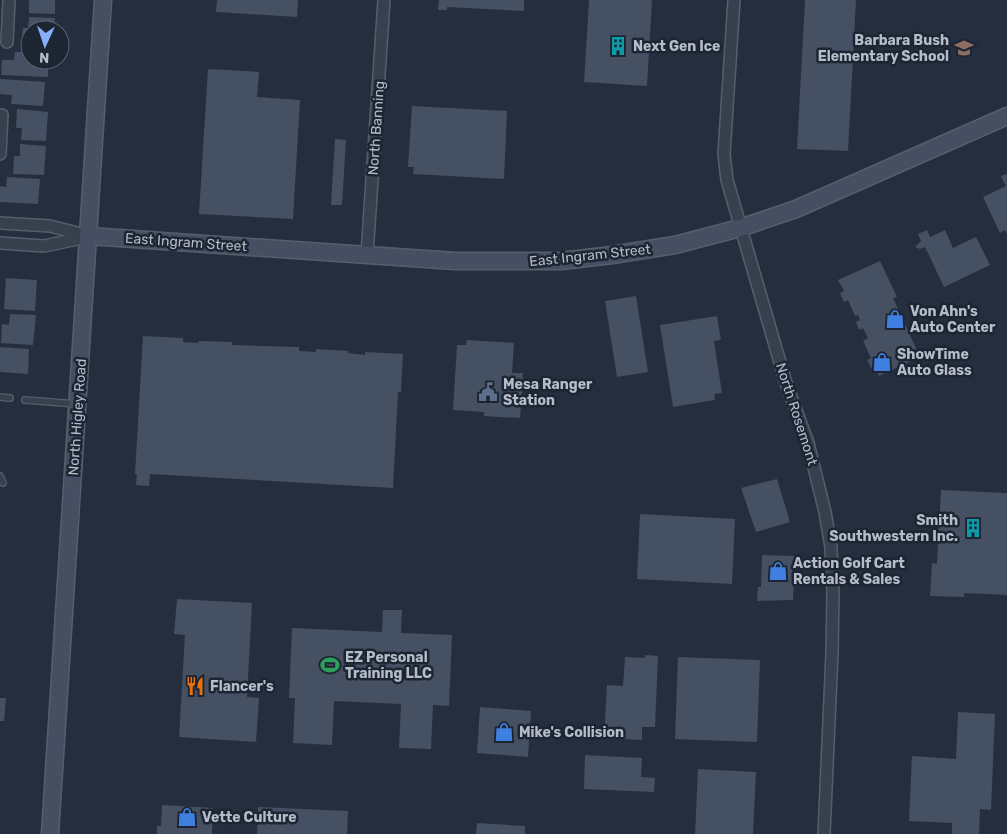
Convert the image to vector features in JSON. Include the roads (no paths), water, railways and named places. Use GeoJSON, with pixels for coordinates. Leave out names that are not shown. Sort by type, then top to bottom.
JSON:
{"type":"FeatureCollection","features":[{"type":"Feature","properties":{"kind":"street"},"geometry":{"type":"LineString","coordinates":[[7,42],[4,12],[9,0]]}},
{"type":"Feature","properties":{"kind":"street","name":"North Higley Road"},"geometry":{"type":"LineString","coordinates":[[50,834],[104,0]]}},
{"type":"Feature","properties":{"kind":"street","name":"North Banning"},"geometry":{"type":"LineString","coordinates":[[367,255],[384,0]]}},
{"type":"Feature","properties":{"kind":"street","name":"North Rosemont"},"geometry":{"type":"LineString","coordinates":[[734,0],[724,154],[727,180],[786,383],[808,443],[825,512],[830,547],[833,592],[832,653],[824,834]]}},
{"type":"Feature","properties":{"kind":"street"},"geometry":{"type":"LineString","coordinates":[[0,154],[2,115]]}},
{"type":"Feature","properties":{"kind":"street","name":"East Ingram Street"},"geometry":{"type":"LineString","coordinates":[[0,223],[50,226],[89,236],[455,261],[562,261],[666,246],[740,228],[796,209],[1007,116]]}},
{"type":"Feature","properties":{"kind":"street"},"geometry":{"type":"LineString","coordinates":[[0,223],[0,241]]}},
{"type":"Feature","properties":{"kind":"street","name":"East Ingram Street"},"geometry":{"type":"LineString","coordinates":[[0,241],[44,246],[89,236]]}},
{"type":"Feature","properties":{"kind":"lane"},"geometry":{"type":"LineString","coordinates":[[0,397],[10,398]]}},
{"type":"Feature","properties":{"kind":"lane"},"geometry":{"type":"LineString","coordinates":[[25,400],[78,404]]}},
{"type":"Feature","properties":{"kind":"lane"},"geometry":{"type":"LineString","coordinates":[[0,476],[3,483]]}},
{"type":"Feature","properties":{"kind":"place","name":"Next Gen Ice"},"geometry":{"type":"Point","coordinates":[618,46]}},
{"type":"Feature","properties":{"kind":"place","name":"Barbara Bush Elementary School"},"geometry":{"type":"Point","coordinates":[964,48]}},
{"type":"Feature","properties":{"kind":"place","name":"Von Ahn's Auto Center"},"geometry":{"type":"Point","coordinates":[895,319]}},
{"type":"Feature","properties":{"kind":"place","name":"ShowTime Auto Glass"},"geometry":{"type":"Point","coordinates":[882,362]}},
{"type":"Feature","properties":{"kind":"place","name":"Mesa Ranger Station"},"geometry":{"type":"Point","coordinates":[488,392]}},
{"type":"Feature","properties":{"kind":"place","name":"Smith Southwestern Inc."},"geometry":{"type":"Point","coordinates":[973,528]}},
{"type":"Feature","properties":{"kind":"place","name":"Action Golf Cart Rentals & Sales"},"geometry":{"type":"Point","coordinates":[778,571]}},
{"type":"Feature","properties":{"kind":"place","name":"EZ Personal Training LLC"},"geometry":{"type":"Point","coordinates":[330,665]}},
{"type":"Feature","properties":{"kind":"place","name":"Flancer's"},"geometry":{"type":"Point","coordinates":[195,686]}},
{"type":"Feature","properties":{"kind":"place","name":"Mike's Collision"},"geometry":{"type":"Point","coordinates":[504,732]}},
{"type":"Feature","properties":{"kind":"place","name":"Vette Culture"},"geometry":{"type":"Point","coordinates":[187,817]}}]}
